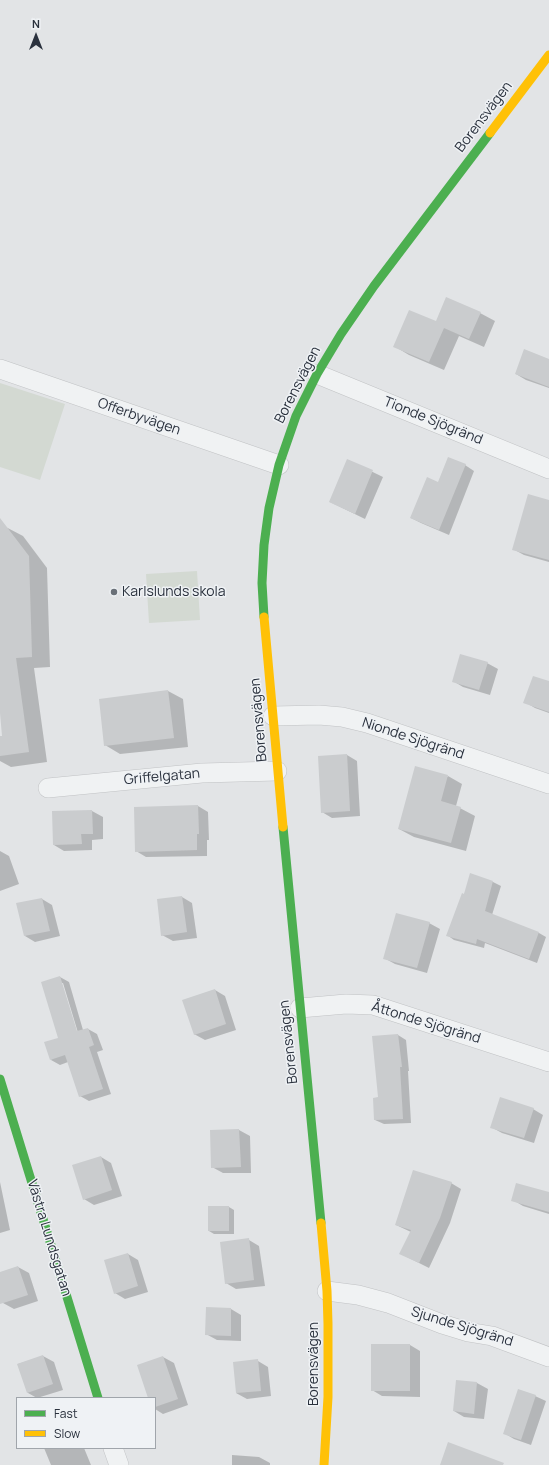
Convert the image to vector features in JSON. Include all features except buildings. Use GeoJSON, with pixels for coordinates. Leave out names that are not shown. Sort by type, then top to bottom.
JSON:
{"type":"FeatureCollection","features":[{"type":"Feature","properties":{"kind":"street","name":"Borensvägen"},"geometry":{"type":"LineString","coordinates":[[324,1465],[328,1397],[327,1291],[264,622],[262,584],[264,545],[269,508],[279,465],[296,416],[317,374],[341,334],[374,286],[549,55]]}},
{"type":"Feature","properties":{"kind":"street","name":"Offerbyvägen"},"geometry":{"type":"LineString","coordinates":[[0,369],[279,465]]}},
{"type":"Feature","properties":{"kind":"street","name":"Tionde Sjögränd"},"geometry":{"type":"LineString","coordinates":[[317,374],[549,469]]}},
{"type":"Feature","properties":{"kind":"street","name":"Nionde Sjögränd"},"geometry":{"type":"LineString","coordinates":[[273,716],[334,716],[367,723],[549,784]]}},
{"type":"Feature","properties":{"kind":"street","name":"Griffelgatan"},"geometry":{"type":"LineString","coordinates":[[48,788],[202,773],[277,771]]}},
{"type":"Feature","properties":{"kind":"street","name":"Åttonde Sjögränd"},"geometry":{"type":"LineString","coordinates":[[300,1008],[346,1004],[373,1004],[549,1062]]}},
{"type":"Feature","properties":{"kind":"street","name":"Västra Lundsgatan"},"geometry":{"type":"LineString","coordinates":[[0,1079],[98,1397]]}},
{"type":"Feature","properties":{"kind":"street","name":"Sjunde Sjögränd"},"geometry":{"type":"LineString","coordinates":[[327,1291],[358,1294],[388,1303],[442,1324],[468,1332],[492,1336],[549,1357]]}},
{"type":"Feature","properties":{"kind":"street"},"geometry":{"type":"LineString","coordinates":[[113,1449],[119,1465]]}},
{"type":"Feature","properties":{"kind":"shaded area"},"geometry":{"type":"Polygon","coordinates":[[[0,383],[65,404],[40,480],[0,467],[0,383]]]}},
{"type":"Feature","properties":{"kind":"shaded area"},"geometry":{"type":"Polygon","coordinates":[[[197,571],[200,620],[149,623],[146,574],[197,571]]]}},
{"type":"Feature","properties":{"kind":"traffic: fast"},"geometry":{"type":"LineString","coordinates":[[264,617],[262,583],[264,545],[269,508],[279,465],[296,416],[317,374],[341,334],[374,286],[490,133]]}},
{"type":"Feature","properties":{"kind":"traffic: fast"},"geometry":{"type":"LineString","coordinates":[[283,827],[321,1223]]}},
{"type":"Feature","properties":{"kind":"traffic: fast"},"geometry":{"type":"LineString","coordinates":[[0,1079],[98,1397]]}},
{"type":"Feature","properties":{"kind":"traffic: slow"},"geometry":{"type":"LineString","coordinates":[[490,133],[549,55]]}},
{"type":"Feature","properties":{"kind":"traffic: slow"},"geometry":{"type":"LineString","coordinates":[[264,617],[283,827]]}},
{"type":"Feature","properties":{"kind":"traffic: slow"},"geometry":{"type":"LineString","coordinates":[[321,1223],[327,1291],[328,1324],[328,1397],[324,1465]]}},
{"type":"Feature","properties":{"kind":"place","name":"Karlslunds skola"},"geometry":{"type":"Point","coordinates":[114,592]}}]}
